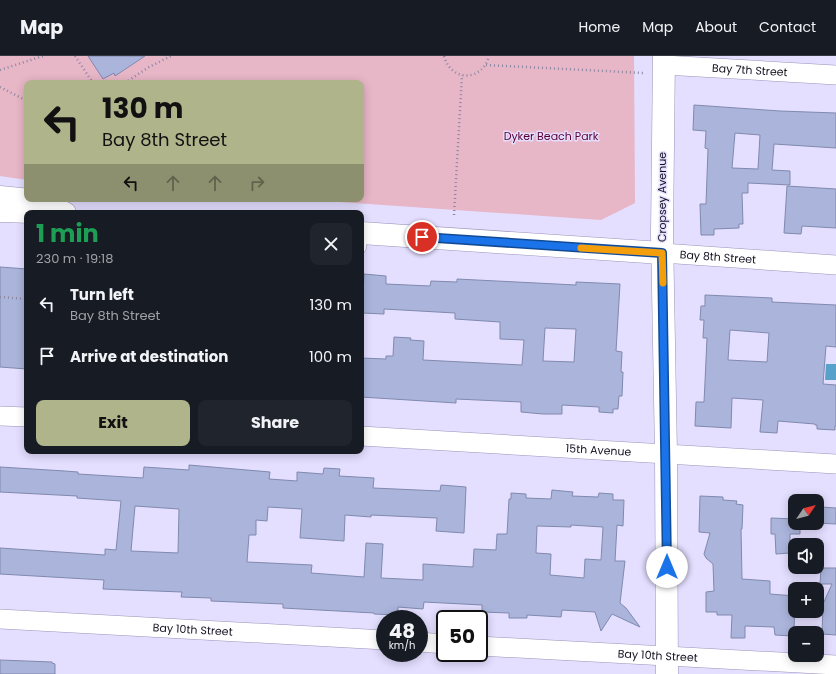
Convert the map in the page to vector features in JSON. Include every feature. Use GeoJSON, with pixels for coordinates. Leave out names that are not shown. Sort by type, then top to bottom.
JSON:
{"type":"FeatureCollection","features":[{"type":"Feature","properties":{"kind":"main road","name":"Cropsey Avenue"},"geometry":{"type":"LineString","coordinates":[[664,60],[662,253],[666,454],[667,665]]}},
{"type":"Feature","properties":{"kind":"main road"},"geometry":{"type":"LineString","coordinates":[[1,207],[34,202]]}},
{"type":"Feature","properties":{"kind":"main road"},"geometry":{"type":"LineString","coordinates":[[42,202],[59,210]]}},
{"type":"Feature","properties":{"kind":"main road"},"geometry":{"type":"LineString","coordinates":[[1,207],[29,210]]}},
{"type":"Feature","properties":{"kind":"main road","name":"Bay 8th Street"},"geometry":{"type":"LineString","coordinates":[[364,238],[662,253]]}},
{"type":"Feature","properties":{"kind":"street","name":"Bay 7th Street"},"geometry":{"type":"LineString","coordinates":[[664,60],[836,75]]}},
{"type":"Feature","properties":{"kind":"street","name":"Bay 8th Street"},"geometry":{"type":"LineString","coordinates":[[662,253],[836,265]]}},
{"type":"Feature","properties":{"kind":"street"},"geometry":{"type":"LineString","coordinates":[[0,416],[24,417]]}},
{"type":"Feature","properties":{"kind":"street","name":"15th Avenue"},"geometry":{"type":"LineString","coordinates":[[364,436],[836,464]]}},
{"type":"Feature","properties":{"kind":"street","name":"Bay 10th Street"},"geometry":{"type":"LineString","coordinates":[[0,619],[376,640]]}},
{"type":"Feature","properties":{"kind":"street","name":"Bay 10th Street"},"geometry":{"type":"LineString","coordinates":[[488,647],[667,665],[836,665]]}},
{"type":"Feature","properties":{"kind":"path"},"geometry":{"type":"LineString","coordinates":[[0,70],[43,56]]}},
{"type":"Feature","properties":{"kind":"path"},"geometry":{"type":"LineString","coordinates":[[75,56],[91,80]]}},
{"type":"Feature","properties":{"kind":"path"},"geometry":{"type":"LineString","coordinates":[[130,80],[149,67],[171,56]]}},
{"type":"Feature","properties":{"kind":"path"},"geometry":{"type":"LineString","coordinates":[[444,56],[451,69],[462,75],[470,75],[483,69],[489,56]]}},
{"type":"Feature","properties":{"kind":"path"},"geometry":{"type":"LineString","coordinates":[[486,65],[644,73]]}},
{"type":"Feature","properties":{"kind":"path"},"geometry":{"type":"LineString","coordinates":[[454,215],[462,75]]}},
{"type":"Feature","properties":{"kind":"path"},"geometry":{"type":"LineString","coordinates":[[0,87],[24,99]]}},
{"type":"Feature","properties":{"kind":"path"},"geometry":{"type":"LineString","coordinates":[[0,297],[24,299]]}},
{"type":"Feature","properties":{"kind":"green space","name":"Dyker Beach Park"},"geometry":{"type":"Polygon","coordinates":[[[0,56],[634,56],[635,203],[601,220],[340,202],[364,202],[364,80],[24,80],[24,180],[0,176],[0,56]]]}},
{"type":"Feature","properties":{"kind":"water"},"geometry":{"type":"Polygon","coordinates":[[[826,364],[836,364],[836,380],[825,380],[826,364]]]}},
{"type":"Feature","properties":{"kind":"building"},"geometry":{"type":"Polygon","coordinates":[[[88,56],[145,56],[115,76],[114,73],[103,79],[88,56]]]}},
{"type":"Feature","properties":{"kind":"building"},"geometry":{"type":"Polygon","coordinates":[[[694,105],[836,113],[836,148],[774,144],[772,170],[790,171],[790,185],[748,183],[748,193],[742,193],[743,224],[739,224],[739,228],[714,229],[714,235],[701,235],[700,204],[706,204],[708,149],[705,148],[706,131],[693,130],[694,105]],[[735,133],[732,168],[758,169],[760,135],[735,133]]]}},
{"type":"Feature","properties":{"kind":"building"},"geometry":{"type":"Polygon","coordinates":[[[787,186],[836,189],[836,228],[802,226],[801,234],[784,233],[787,186]]]}},
{"type":"Feature","properties":{"kind":"building"},"geometry":{"type":"Polygon","coordinates":[[[0,267],[24,269],[24,369],[0,367],[0,267]]]}},
{"type":"Feature","properties":{"kind":"building"},"geometry":{"type":"Polygon","coordinates":[[[364,274],[386,276],[386,284],[430,286],[431,281],[457,282],[457,279],[576,285],[576,282],[620,284],[616,351],[622,352],[621,372],[623,372],[622,396],[619,396],[618,409],[613,409],[613,413],[599,412],[599,407],[562,405],[562,414],[543,414],[521,412],[521,402],[456,399],[456,403],[364,397],[364,358],[386,359],[386,356],[393,356],[394,337],[411,338],[410,340],[424,341],[423,360],[522,365],[524,340],[500,339],[500,322],[455,319],[455,313],[384,309],[384,314],[364,313],[364,274]],[[545,328],[543,361],[574,362],[576,329],[545,328]]]}},
{"type":"Feature","properties":{"kind":"building"},"geometry":{"type":"Polygon","coordinates":[[[705,295],[772,298],[772,302],[836,305],[836,347],[826,346],[823,384],[836,385],[835,430],[817,429],[817,425],[815,424],[778,421],[777,433],[760,432],[763,400],[732,398],[731,428],[695,426],[696,402],[704,402],[707,338],[703,338],[704,320],[700,320],[701,306],[705,306],[705,295]],[[730,330],[728,360],[767,362],[769,333],[730,330]]]}},
{"type":"Feature","properties":{"kind":"building"},"geometry":{"type":"Polygon","coordinates":[[[189,465],[270,472],[269,479],[297,481],[297,472],[323,474],[324,468],[340,469],[339,476],[374,478],[373,488],[440,491],[441,485],[466,487],[464,533],[436,531],[437,518],[345,515],[344,541],[300,538],[302,509],[268,507],[267,521],[256,520],[256,535],[249,535],[247,562],[312,565],[311,573],[364,577],[366,543],[383,544],[381,578],[423,580],[423,564],[473,567],[474,549],[496,550],[497,534],[507,534],[509,499],[511,499],[511,493],[526,494],[526,498],[551,499],[552,490],[573,492],[572,496],[598,497],[599,493],[613,494],[613,500],[624,500],[623,526],[617,525],[615,561],[625,561],[620,603],[626,608],[640,627],[612,614],[601,631],[595,612],[562,610],[561,617],[527,615],[527,618],[509,618],[509,613],[488,612],[488,610],[482,610],[482,605],[424,602],[423,609],[398,607],[398,610],[376,610],[376,614],[374,614],[283,608],[283,604],[211,601],[211,598],[181,597],[182,592],[103,589],[104,580],[0,574],[0,548],[105,555],[105,549],[116,550],[121,501],[77,498],[77,496],[0,492],[0,467],[143,478],[144,467],[189,470],[189,465]],[[135,506],[131,551],[178,553],[179,509],[135,506]],[[571,525],[571,527],[537,526],[536,553],[551,554],[550,575],[584,578],[585,559],[601,560],[603,527],[571,525]]]}},
{"type":"Feature","properties":{"kind":"building"},"geometry":{"type":"Polygon","coordinates":[[[700,496],[723,497],[723,500],[737,501],[736,504],[743,505],[741,529],[742,579],[770,581],[770,594],[788,595],[788,618],[794,618],[794,626],[788,626],[788,636],[775,635],[774,627],[745,626],[745,638],[731,638],[732,615],[717,615],[717,612],[706,612],[706,592],[714,591],[713,564],[704,554],[710,533],[699,532],[700,496]]]}},
{"type":"Feature","properties":{"kind":"building"},"geometry":{"type":"Polygon","coordinates":[[[824,507],[836,508],[836,524],[824,523],[824,507]]]}},
{"type":"Feature","properties":{"kind":"building"},"geometry":{"type":"Polygon","coordinates":[[[771,518],[788,519],[788,530],[800,530],[800,534],[790,534],[790,538],[788,538],[788,553],[776,554],[775,534],[771,534],[771,518]]]}},
{"type":"Feature","properties":{"kind":"building"},"geometry":{"type":"Polygon","coordinates":[[[824,568],[836,568],[836,635],[824,634],[824,626],[822,626],[824,602],[832,584],[824,584],[824,582],[820,582],[821,574],[824,574],[824,568]]]}},
{"type":"Feature","properties":{"kind":"building"},"geometry":{"type":"Polygon","coordinates":[[[0,660],[52,662],[55,664],[55,674],[0,674],[0,660]]]}},
{"type":"Feature","properties":{"kind":"slow traffic"},"geometry":{"type":"LineString","coordinates":[[581,248],[662,253],[663,283]]}},
{"type":"Feature","properties":{"kind":"route"},"geometry":{"type":"LineString","coordinates":[[422,237],[662,253],[667,567]]}}]}
